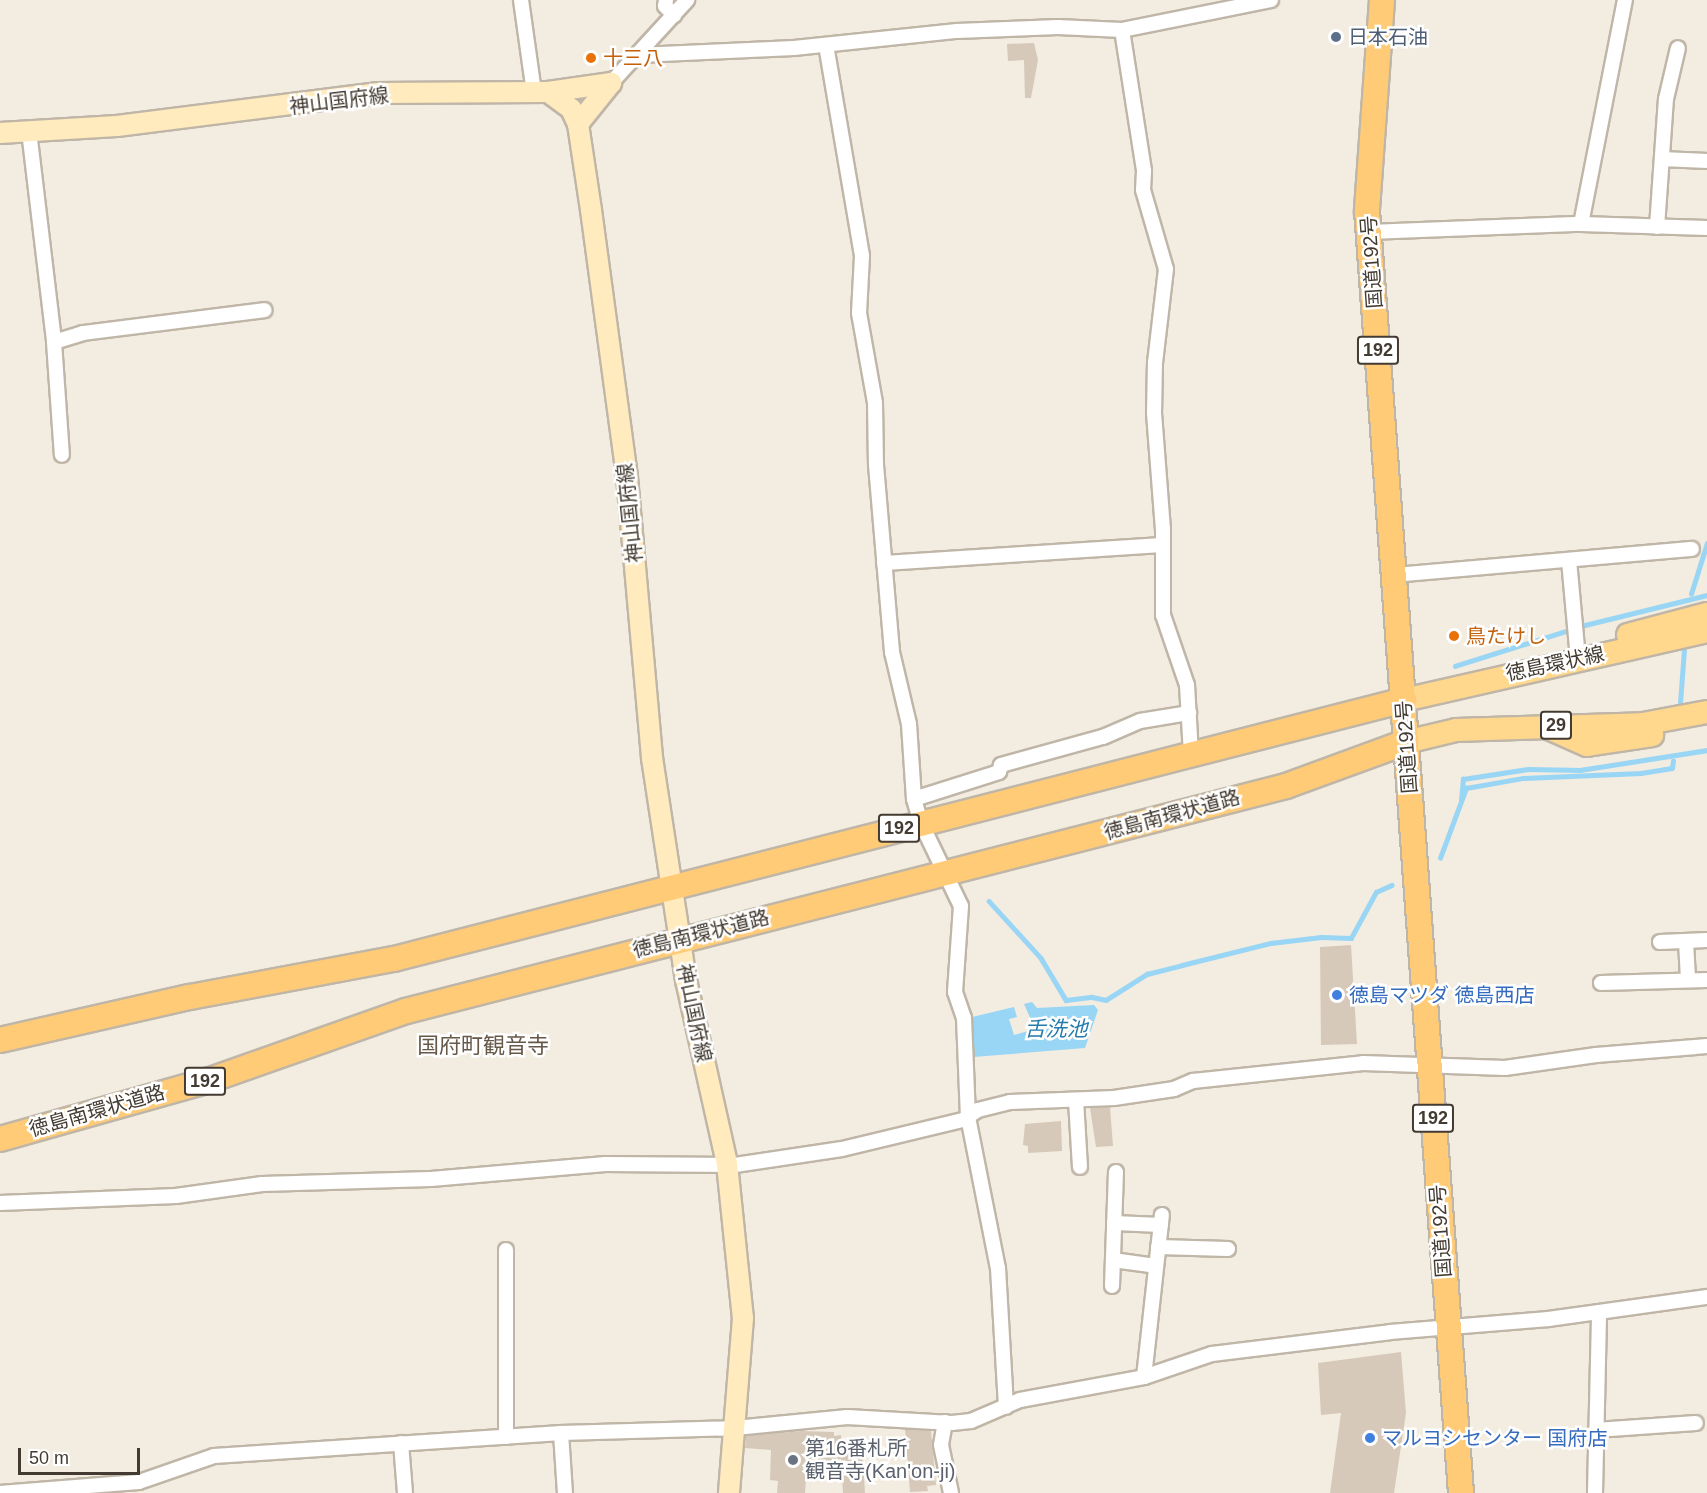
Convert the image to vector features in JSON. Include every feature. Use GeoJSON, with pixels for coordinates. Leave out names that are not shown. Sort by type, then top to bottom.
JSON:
{"type":"FeatureCollection","features":[{"type":"Feature","properties":{"kind":"highway","name":"国道192号"},"geometry":{"type":"LineString","coordinates":[[1382,0],[1369,232],[1461,1493]]}},
{"type":"Feature","properties":{"kind":"highway","name":"192"},"geometry":{"type":"LineString","coordinates":[[0,1040],[190,997],[394,959],[1404,700]]}},
{"type":"Feature","properties":{"kind":"highway","name":"徳島南環状道路"},"geometry":{"type":"LineString","coordinates":[[0,1138],[210,1080],[406,1011],[680,939],[1286,786],[1406,742]]}},
{"type":"Feature","properties":{"kind":"main road"},"geometry":{"type":"LineString","coordinates":[[541,92],[611,83]]}},
{"type":"Feature","properties":{"kind":"main road"},"geometry":{"type":"LineString","coordinates":[[578,124],[611,83]]}},
{"type":"Feature","properties":{"kind":"main road","name":"神山国府線"},"geometry":{"type":"LineString","coordinates":[[0,133],[140,123],[376,93],[541,92],[566,104],[578,124],[627,477],[652,758],[680,939],[727,1164],[743,1318],[729,1493]]}},
{"type":"Feature","properties":{"kind":"main road"},"geometry":{"type":"LineString","coordinates":[[1578,659],[1611,640],[1707,614]]}},
{"type":"Feature","properties":{"kind":"main road","name":"徳島環状線"},"geometry":{"type":"LineString","coordinates":[[1404,700],[1707,631]]}},
{"type":"Feature","properties":{"kind":"main road","name":"29"},"geometry":{"type":"LineString","coordinates":[[1406,742],[1456,730],[1643,723],[1707,712]]}},
{"type":"Feature","properties":{"kind":"main road"},"geometry":{"type":"LineString","coordinates":[[1542,725],[1587,745],[1707,726]]}},
{"type":"Feature","properties":{"kind":"street"},"geometry":{"type":"LineString","coordinates":[[521,0],[541,92]]}},
{"type":"Feature","properties":{"kind":"street"},"geometry":{"type":"LineString","coordinates":[[666,0],[665,6],[674,15]]}},
{"type":"Feature","properties":{"kind":"street"},"geometry":{"type":"LineString","coordinates":[[611,83],[687,0]]}},
{"type":"Feature","properties":{"kind":"street"},"geometry":{"type":"LineString","coordinates":[[639,55],[671,56],[826,45],[957,31],[1058,27],[1122,30],[1271,0]]}},
{"type":"Feature","properties":{"kind":"street"},"geometry":{"type":"LineString","coordinates":[[1581,224],[1625,0]]}},
{"type":"Feature","properties":{"kind":"street"},"geometry":{"type":"LineString","coordinates":[[1122,30],[1144,171],[1143,190],[1166,269],[1155,362],[1154,413],[1162,545],[1162,615],[1187,685],[1191,754]]}},
{"type":"Feature","properties":{"kind":"street"},"geometry":{"type":"LineString","coordinates":[[826,45],[862,256],[859,313],[874,403],[892,652],[909,724],[914,799],[921,823],[948,873],[961,906],[955,992],[964,1018],[968,1117],[998,1268],[1006,1407]]}},
{"type":"Feature","properties":{"kind":"street"},"geometry":{"type":"LineString","coordinates":[[1657,227],[1666,99],[1678,48]]}},
{"type":"Feature","properties":{"kind":"street"},"geometry":{"type":"LineString","coordinates":[[29,131],[54,342],[62,455]]}},
{"type":"Feature","properties":{"kind":"street"},"geometry":{"type":"LineString","coordinates":[[1662,159],[1707,161]]}},
{"type":"Feature","properties":{"kind":"street"},"geometry":{"type":"LineString","coordinates":[[1369,232],[1581,224],[1707,228]]}},
{"type":"Feature","properties":{"kind":"street"},"geometry":{"type":"LineString","coordinates":[[54,342],[83,333],[265,310]]}},
{"type":"Feature","properties":{"kind":"street"},"geometry":{"type":"LineString","coordinates":[[884,563],[1162,545]]}},
{"type":"Feature","properties":{"kind":"street"},"geometry":{"type":"LineString","coordinates":[[1394,575],[1692,549]]}},
{"type":"Feature","properties":{"kind":"street"},"geometry":{"type":"LineString","coordinates":[[1569,560],[1578,659]]}},
{"type":"Feature","properties":{"kind":"street"},"geometry":{"type":"LineString","coordinates":[[914,799],[999,772],[1001,765],[1103,737],[1140,722],[1189,713]]}},
{"type":"Feature","properties":{"kind":"street"},"geometry":{"type":"LineString","coordinates":[[1660,942],[1707,940]]}},
{"type":"Feature","properties":{"kind":"street"},"geometry":{"type":"LineString","coordinates":[[1686,941],[1688,980]]}},
{"type":"Feature","properties":{"kind":"street"},"geometry":{"type":"LineString","coordinates":[[1601,983],[1707,980]]}},
{"type":"Feature","properties":{"kind":"street"},"geometry":{"type":"LineString","coordinates":[[0,1203],[176,1196],[262,1184],[431,1179],[605,1164],[727,1164],[842,1149],[968,1117],[1010,1102],[1134,1095],[1193,1081],[1363,1063],[1430,1063],[1505,1068],[1596,1055],[1707,1046]]}},
{"type":"Feature","properties":{"kind":"street"},"geometry":{"type":"LineString","coordinates":[[1076,1100],[1080,1167]]}},
{"type":"Feature","properties":{"kind":"street"},"geometry":{"type":"LineString","coordinates":[[1112,1286],[1116,1172]]}},
{"type":"Feature","properties":{"kind":"street"},"geometry":{"type":"LineString","coordinates":[[1114,1223],[1161,1220],[1144,1377]]}},
{"type":"Feature","properties":{"kind":"street"},"geometry":{"type":"LineString","coordinates":[[1158,1247],[1228,1249]]}},
{"type":"Feature","properties":{"kind":"street"},"geometry":{"type":"LineString","coordinates":[[506,1250],[506,1437]]}},
{"type":"Feature","properties":{"kind":"street"},"geometry":{"type":"LineString","coordinates":[[1113,1260],[1156,1266]]}},
{"type":"Feature","properties":{"kind":"street"},"geometry":{"type":"LineString","coordinates":[[0,1493],[139,1482],[214,1456],[561,1433],[735,1428],[848,1418],[971,1421],[1020,1400],[1144,1377],[1212,1354],[1448,1326],[1599,1312],[1707,1297]]}},
{"type":"Feature","properties":{"kind":"street"},"geometry":{"type":"LineString","coordinates":[[1595,1493],[1599,1312]]}},
{"type":"Feature","properties":{"kind":"street"},"geometry":{"type":"LineString","coordinates":[[945,1422],[941,1444],[951,1493]]}},
{"type":"Feature","properties":{"kind":"street"},"geometry":{"type":"LineString","coordinates":[[1596,1430],[1696,1423]]}},
{"type":"Feature","properties":{"kind":"street"},"geometry":{"type":"LineString","coordinates":[[561,1433],[565,1493]]}},
{"type":"Feature","properties":{"kind":"street"},"geometry":{"type":"LineString","coordinates":[[401,1443],[405,1493]]}},
{"type":"Feature","properties":{"kind":"water","name":"舌洗池"},"geometry":{"type":"Polygon","coordinates":[[[1032,1002],[1037,1008],[1094,1005],[1098,1010],[1085,1048],[973,1057],[968,1018],[1014,1007],[1017,1017],[1009,1019],[1014,1035],[1035,1029],[1024,1004],[1032,1002]]]}},
{"type":"Feature","properties":{"kind":"building"},"geometry":{"type":"Polygon","coordinates":[[[1034,43],[1038,60],[1031,98],[1025,98],[1024,60],[1008,61],[1007,44],[1034,43]]]}},
{"type":"Feature","properties":{"kind":"building","name":"徳島マツダ 徳島西店"},"geometry":{"type":"Polygon","coordinates":[[[1351,945],[1357,1044],[1321,1045],[1320,947],[1351,945]]]}},
{"type":"Feature","properties":{"kind":"building"},"geometry":{"type":"Polygon","coordinates":[[[1110,1107],[1113,1146],[1096,1147],[1090,1108],[1110,1107]]]}},
{"type":"Feature","properties":{"kind":"building"},"geometry":{"type":"Polygon","coordinates":[[[1061,1121],[1062,1151],[1028,1153],[1028,1146],[1023,1145],[1025,1124],[1061,1121]]]}},
{"type":"Feature","properties":{"kind":"building","name":"マルヨシセンター 国府店"},"geometry":{"type":"Polygon","coordinates":[[[1401,1352],[1406,1413],[1394,1493],[1330,1493],[1341,1413],[1321,1415],[1318,1363],[1401,1352]]]}},
{"type":"Feature","properties":{"kind":"building"},"geometry":{"type":"Polygon","coordinates":[[[905,1429],[931,1431],[936,1485],[927,1486],[928,1491],[910,1492],[905,1429]]]}},
{"type":"Feature","properties":{"kind":"building"},"geometry":{"type":"Polygon","coordinates":[[[801,1431],[834,1432],[834,1436],[841,1435],[842,1449],[862,1444],[865,1493],[843,1493],[841,1459],[807,1465],[805,1493],[777,1493],[778,1481],[770,1480],[771,1450],[745,1448],[746,1436],[801,1431]]]}},
{"type":"Feature","properties":{"kind":"waterway"},"geometry":{"type":"LineString","coordinates":[[1691,594],[1707,543]]}},
{"type":"Feature","properties":{"kind":"waterway"},"geometry":{"type":"LineString","coordinates":[[1455,666],[1585,625],[1707,595]]}},
{"type":"Feature","properties":{"kind":"waterway"},"geometry":{"type":"LineString","coordinates":[[1680,703],[1684,650]]}},
{"type":"Feature","properties":{"kind":"waterway"},"geometry":{"type":"LineString","coordinates":[[1461,801],[1463,779],[1528,769],[1580,770],[1707,750]]}},
{"type":"Feature","properties":{"kind":"waterway"},"geometry":{"type":"LineString","coordinates":[[1440,858],[1466,788],[1523,778],[1641,773],[1672,768],[1673,761]]}},
{"type":"Feature","properties":{"kind":"waterway"},"geometry":{"type":"LineString","coordinates":[[989,901],[1041,958],[1066,1000],[1092,997],[1106,1000],[1147,974],[1182,965],[1271,943],[1321,937],[1351,938],[1376,892],[1392,885]]}},
{"type":"Feature","properties":{"kind":"place","name":"日本石油"},"geometry":{"type":"Point","coordinates":[1336,37]}},
{"type":"Feature","properties":{"kind":"place","name":"十三八"},"geometry":{"type":"Point","coordinates":[591,58]}},
{"type":"Feature","properties":{"kind":"place","name":"鳥たけし"},"geometry":{"type":"Point","coordinates":[1454,636]}},
{"type":"Feature","properties":{"kind":"place","name":"徳島マツダ 徳島西店"},"geometry":{"type":"Point","coordinates":[1337,995]}},
{"type":"Feature","properties":{"kind":"place","name":"マルヨシセンター 国府店"},"geometry":{"type":"Point","coordinates":[1370,1438]}},
{"type":"Feature","properties":{"kind":"place","name":"第16番札所 観音寺(Kan'on-ji)"},"geometry":{"type":"Point","coordinates":[793,1460]}},
{"type":"Feature","properties":{"kind":"district","name":"国府町観音寺"},"geometry":{"type":"Point","coordinates":[483,1046]}}]}
